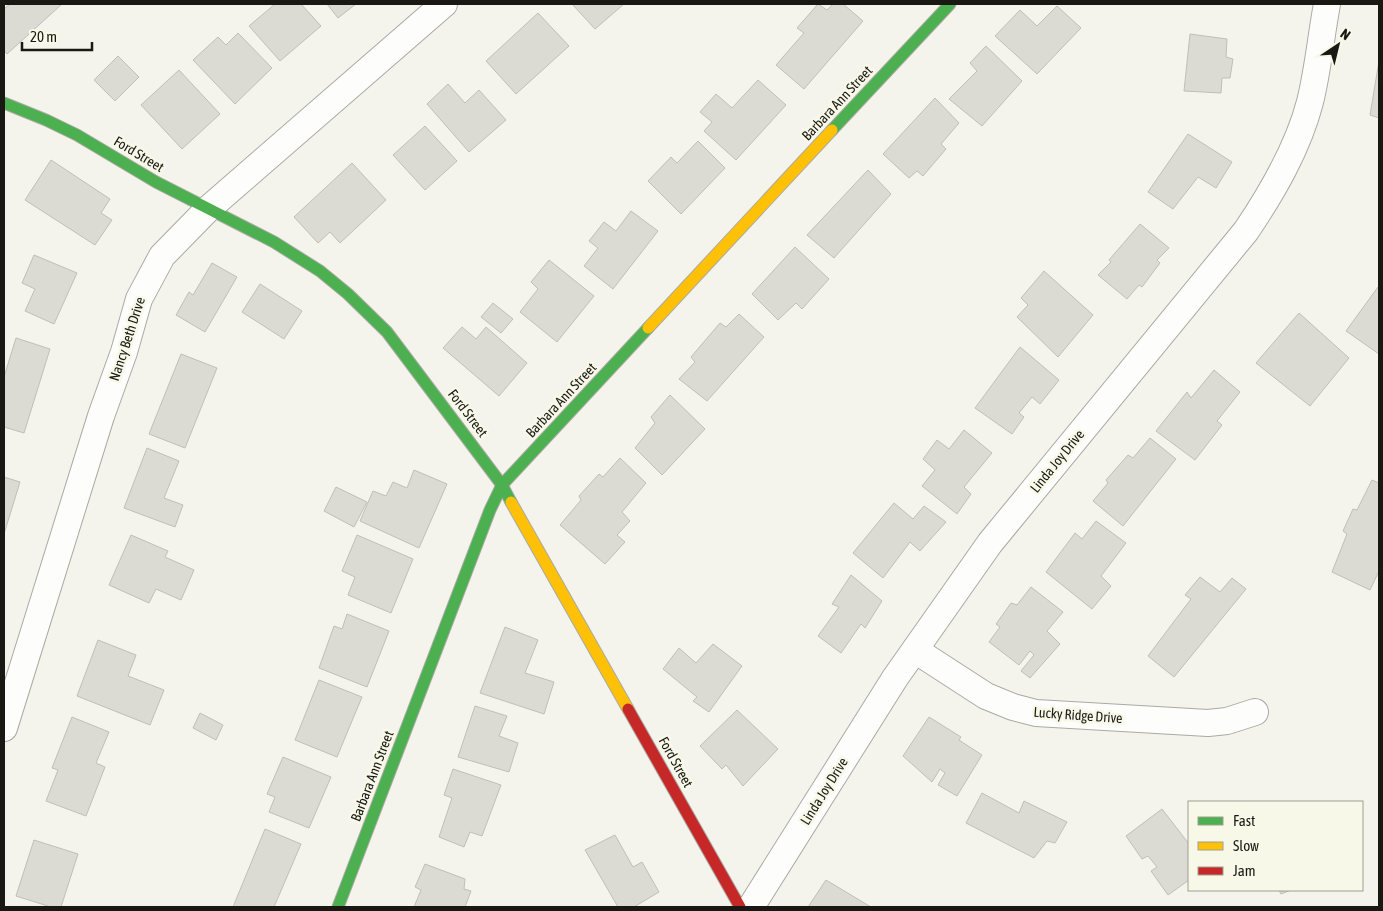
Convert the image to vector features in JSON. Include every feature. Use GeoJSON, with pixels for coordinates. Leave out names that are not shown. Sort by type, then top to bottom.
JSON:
{"type":"FeatureCollection","features":[{"type":"Feature","properties":{"kind":"street","name":"Nancy Beth Drive"},"geometry":{"type":"LineString","coordinates":[[4,728],[101,416],[124,352],[139,298],[162,256],[208,209],[444,4]]}},
{"type":"Feature","properties":{"kind":"street","name":"Barbara Ann Street"},"geometry":{"type":"LineString","coordinates":[[338,907],[490,510],[502,485],[950,4]]}},
{"type":"Feature","properties":{"kind":"street","name":"Linda Joy Drive"},"geometry":{"type":"LineString","coordinates":[[750,907],[890,686],[990,543],[1246,231],[1260,210],[1295,145],[1310,102],[1327,4]]}},
{"type":"Feature","properties":{"kind":"street","name":"Ford Street"},"geometry":{"type":"LineString","coordinates":[[4,104],[34,114],[87,140],[138,172],[274,242],[343,289],[366,310],[392,340],[502,485],[740,907]]}},
{"type":"Feature","properties":{"kind":"street","name":"Lucky Ridge Drive"},"geometry":{"type":"LineString","coordinates":[[915,650],[986,696],[1013,707],[1036,713],[1208,723],[1227,721],[1255,712]]}},
{"type":"Feature","properties":{"kind":"building"},"geometry":{"type":"Polygon","coordinates":[[[10,4],[62,4],[7,54],[4,50],[4,9],[10,4]]]}},
{"type":"Feature","properties":{"kind":"building"},"geometry":{"type":"Polygon","coordinates":[[[275,4],[301,4],[321,26],[280,61],[249,26],[275,4]]]}},
{"type":"Feature","properties":{"kind":"building"},"geometry":{"type":"Polygon","coordinates":[[[327,4],[356,4],[338,18],[327,4]]]}},
{"type":"Feature","properties":{"kind":"building"},"geometry":{"type":"Polygon","coordinates":[[[572,4],[624,4],[595,29],[572,4]]]}},
{"type":"Feature","properties":{"kind":"building"},"geometry":{"type":"Polygon","coordinates":[[[818,4],[827,10],[833,4],[843,4],[863,21],[804,89],[776,65],[804,33],[797,28],[818,4]]]}},
{"type":"Feature","properties":{"kind":"building"},"geometry":{"type":"Polygon","coordinates":[[[1057,6],[1081,28],[1037,74],[995,36],[1020,10],[1037,26],[1057,6]]]}},
{"type":"Feature","properties":{"kind":"building"},"geometry":{"type":"Polygon","coordinates":[[[538,13],[569,46],[516,94],[486,61],[538,13]]]}},
{"type":"Feature","properties":{"kind":"building"},"geometry":{"type":"Polygon","coordinates":[[[238,33],[272,68],[235,104],[193,60],[218,37],[226,45],[238,33]]]}},
{"type":"Feature","properties":{"kind":"building"},"geometry":{"type":"Polygon","coordinates":[[[1190,34],[1227,39],[1226,57],[1233,59],[1230,78],[1222,78],[1221,93],[1184,91],[1190,34]]]}},
{"type":"Feature","properties":{"kind":"building"},"geometry":{"type":"Polygon","coordinates":[[[986,46],[1022,81],[982,126],[949,99],[977,71],[970,63],[986,46]]]}},
{"type":"Feature","properties":{"kind":"building"},"geometry":{"type":"Polygon","coordinates":[[[118,56],[139,77],[115,101],[94,80],[118,56]]]}},
{"type":"Feature","properties":{"kind":"building"},"geometry":{"type":"Polygon","coordinates":[[[1379,61],[1379,118],[1370,115],[1379,61]]]}},
{"type":"Feature","properties":{"kind":"building"},"geometry":{"type":"Polygon","coordinates":[[[179,70],[220,114],[182,149],[141,105],[179,70]]]}},
{"type":"Feature","properties":{"kind":"building"},"geometry":{"type":"Polygon","coordinates":[[[758,80],[786,105],[736,160],[704,131],[712,122],[700,112],[716,94],[732,108],[758,80]]]}},
{"type":"Feature","properties":{"kind":"building"},"geometry":{"type":"Polygon","coordinates":[[[448,84],[465,103],[479,90],[506,120],[469,152],[427,104],[448,84]]]}},
{"type":"Feature","properties":{"kind":"building"},"geometry":{"type":"Polygon","coordinates":[[[935,98],[959,123],[941,144],[946,149],[923,176],[917,171],[909,178],[883,154],[935,98]]]}},
{"type":"Feature","properties":{"kind":"building"},"geometry":{"type":"Polygon","coordinates":[[[425,126],[457,161],[425,190],[393,155],[425,126]]]}},
{"type":"Feature","properties":{"kind":"building"},"geometry":{"type":"Polygon","coordinates":[[[1188,134],[1232,162],[1216,188],[1198,177],[1173,209],[1148,192],[1188,134]]]}},
{"type":"Feature","properties":{"kind":"building"},"geometry":{"type":"Polygon","coordinates":[[[698,141],[725,168],[681,214],[648,181],[671,157],[677,163],[698,141]]]}},
{"type":"Feature","properties":{"kind":"building"},"geometry":{"type":"Polygon","coordinates":[[[51,160],[110,199],[101,213],[112,220],[95,245],[25,200],[51,160]]]}},
{"type":"Feature","properties":{"kind":"building"},"geometry":{"type":"Polygon","coordinates":[[[352,163],[386,200],[340,243],[330,232],[318,243],[294,217],[352,163]]]}},
{"type":"Feature","properties":{"kind":"building"},"geometry":{"type":"Polygon","coordinates":[[[868,170],[891,194],[834,258],[807,235],[868,170]]]}},
{"type":"Feature","properties":{"kind":"building"},"geometry":{"type":"Polygon","coordinates":[[[631,211],[658,231],[613,289],[584,266],[598,248],[589,241],[604,222],[616,231],[631,211]]]}},
{"type":"Feature","properties":{"kind":"building"},"geometry":{"type":"Polygon","coordinates":[[[1140,224],[1169,248],[1157,260],[1160,263],[1142,287],[1139,285],[1127,299],[1098,275],[1111,262],[1109,260],[1140,224]]]}},
{"type":"Feature","properties":{"kind":"building"},"geometry":{"type":"Polygon","coordinates":[[[795,247],[829,279],[802,309],[796,303],[778,320],[752,294],[795,247]]]}},
{"type":"Feature","properties":{"kind":"building"},"geometry":{"type":"Polygon","coordinates":[[[34,255],[77,273],[54,324],[25,311],[35,289],[22,283],[34,255]]]}},
{"type":"Feature","properties":{"kind":"building"},"geometry":{"type":"Polygon","coordinates":[[[549,260],[594,296],[557,342],[520,312],[538,289],[531,282],[549,260]]]}},
{"type":"Feature","properties":{"kind":"building"},"geometry":{"type":"Polygon","coordinates":[[[212,263],[237,277],[205,332],[176,315],[189,292],[193,295],[212,263]]]}},
{"type":"Feature","properties":{"kind":"building"},"geometry":{"type":"Polygon","coordinates":[[[1044,271],[1093,315],[1058,357],[1017,317],[1028,305],[1021,298],[1044,271]]]}},
{"type":"Feature","properties":{"kind":"building"},"geometry":{"type":"Polygon","coordinates":[[[260,284],[302,311],[284,339],[242,312],[260,284]]]}},
{"type":"Feature","properties":{"kind":"building"},"geometry":{"type":"Polygon","coordinates":[[[1379,288],[1379,354],[1346,331],[1379,288]]]}},
{"type":"Feature","properties":{"kind":"building"},"geometry":{"type":"Polygon","coordinates":[[[493,303],[513,319],[501,333],[481,317],[493,303]]]}},
{"type":"Feature","properties":{"kind":"building"},"geometry":{"type":"Polygon","coordinates":[[[1299,313],[1349,358],[1310,406],[1256,363],[1299,313]]]}},
{"type":"Feature","properties":{"kind":"building"},"geometry":{"type":"Polygon","coordinates":[[[739,314],[764,337],[707,401],[679,379],[695,362],[691,357],[720,323],[726,327],[739,314]]]}},
{"type":"Feature","properties":{"kind":"building"},"geometry":{"type":"Polygon","coordinates":[[[462,327],[476,339],[486,327],[527,363],[499,396],[443,348],[462,327]]]}},
{"type":"Feature","properties":{"kind":"building"},"geometry":{"type":"Polygon","coordinates":[[[16,338],[50,349],[24,433],[4,427],[4,377],[16,338]]]}},
{"type":"Feature","properties":{"kind":"building"},"geometry":{"type":"Polygon","coordinates":[[[1020,347],[1059,380],[1040,404],[1032,397],[1019,413],[1024,417],[1012,434],[975,408],[1020,347]]]}},
{"type":"Feature","properties":{"kind":"building"},"geometry":{"type":"Polygon","coordinates":[[[181,354],[217,368],[185,448],[149,434],[181,354]]]}},
{"type":"Feature","properties":{"kind":"building"},"geometry":{"type":"Polygon","coordinates":[[[1214,370],[1240,392],[1217,421],[1222,425],[1195,460],[1156,431],[1187,392],[1191,398],[1214,370]]]}},
{"type":"Feature","properties":{"kind":"building"},"geometry":{"type":"Polygon","coordinates":[[[670,395],[705,429],[662,475],[635,448],[655,423],[651,417],[670,395]]]}},
{"type":"Feature","properties":{"kind":"building"},"geometry":{"type":"Polygon","coordinates":[[[964,430],[992,453],[964,487],[971,494],[957,514],[922,486],[935,470],[923,459],[937,440],[949,449],[964,430]]]}},
{"type":"Feature","properties":{"kind":"building"},"geometry":{"type":"Polygon","coordinates":[[[1150,438],[1176,459],[1123,526],[1093,501],[1108,483],[1106,480],[1128,455],[1133,458],[1150,438]]]}},
{"type":"Feature","properties":{"kind":"building"},"geometry":{"type":"Polygon","coordinates":[[[147,448],[179,461],[164,498],[183,505],[175,527],[124,508],[147,448]]]}},
{"type":"Feature","properties":{"kind":"building"},"geometry":{"type":"Polygon","coordinates":[[[620,458],[646,483],[622,512],[630,521],[617,535],[625,542],[605,564],[560,525],[581,500],[579,496],[599,474],[603,477],[620,458]]]}},
{"type":"Feature","properties":{"kind":"building"},"geometry":{"type":"Polygon","coordinates":[[[414,470],[447,484],[419,548],[360,521],[373,491],[386,496],[393,482],[407,488],[414,470]]]}},
{"type":"Feature","properties":{"kind":"building"},"geometry":{"type":"Polygon","coordinates":[[[4,477],[20,482],[4,534],[4,477]]]}},
{"type":"Feature","properties":{"kind":"building"},"geometry":{"type":"Polygon","coordinates":[[[1372,480],[1379,483],[1379,571],[1370,590],[1332,572],[1347,534],[1343,531],[1353,509],[1357,510],[1372,480]]]}},
{"type":"Feature","properties":{"kind":"building"},"geometry":{"type":"Polygon","coordinates":[[[336,487],[367,502],[354,527],[324,511],[336,487]]]}},
{"type":"Feature","properties":{"kind":"building"},"geometry":{"type":"Polygon","coordinates":[[[894,503],[913,519],[924,506],[946,522],[920,551],[910,542],[883,578],[853,553],[894,503]]]}},
{"type":"Feature","properties":{"kind":"building"},"geometry":{"type":"Polygon","coordinates":[[[1096,521],[1126,543],[1101,576],[1111,586],[1092,609],[1046,572],[1075,533],[1082,539],[1096,521]]]}},
{"type":"Feature","properties":{"kind":"building"},"geometry":{"type":"Polygon","coordinates":[[[131,535],[168,551],[165,557],[194,570],[181,600],[156,589],[149,603],[109,585],[131,535]]]}},
{"type":"Feature","properties":{"kind":"building"},"geometry":{"type":"Polygon","coordinates":[[[357,535],[413,559],[391,613],[348,595],[355,577],[342,571],[357,535]]]}},
{"type":"Feature","properties":{"kind":"building"},"geometry":{"type":"Polygon","coordinates":[[[851,575],[882,601],[865,628],[861,624],[841,653],[818,636],[839,607],[832,604],[851,575]]]}},
{"type":"Feature","properties":{"kind":"building"},"geometry":{"type":"Polygon","coordinates":[[[1200,577],[1220,592],[1232,578],[1246,589],[1174,677],[1148,656],[1191,599],[1185,595],[1200,577]]]}},
{"type":"Feature","properties":{"kind":"building"},"geometry":{"type":"Polygon","coordinates":[[[1031,587],[1063,612],[1047,631],[1060,644],[1030,678],[1021,671],[1034,655],[1030,651],[1019,665],[989,642],[1000,627],[996,624],[1011,603],[1017,605],[1031,587]]]}},
{"type":"Feature","properties":{"kind":"building"},"geometry":{"type":"Polygon","coordinates":[[[347,614],[389,631],[367,687],[319,668],[334,626],[342,629],[347,614]]]}},
{"type":"Feature","properties":{"kind":"building"},"geometry":{"type":"Polygon","coordinates":[[[505,627],[538,640],[525,673],[554,682],[544,714],[480,693],[505,627]]]}},
{"type":"Feature","properties":{"kind":"building"},"geometry":{"type":"Polygon","coordinates":[[[98,640],[136,655],[128,676],[164,690],[150,725],[77,696],[98,640]]]}},
{"type":"Feature","properties":{"kind":"building"},"geometry":{"type":"Polygon","coordinates":[[[713,644],[742,666],[709,712],[693,701],[697,697],[663,669],[679,648],[696,663],[713,644]]]}},
{"type":"Feature","properties":{"kind":"building"},"geometry":{"type":"Polygon","coordinates":[[[319,680],[362,697],[337,757],[295,740],[319,680]]]}},
{"type":"Feature","properties":{"kind":"building"},"geometry":{"type":"Polygon","coordinates":[[[475,706],[507,716],[499,736],[518,743],[509,772],[458,757],[475,706]]]}},
{"type":"Feature","properties":{"kind":"building"},"geometry":{"type":"Polygon","coordinates":[[[737,710],[778,749],[743,786],[726,765],[722,769],[700,746],[737,710]]]}},
{"type":"Feature","properties":{"kind":"building"},"geometry":{"type":"Polygon","coordinates":[[[200,713],[223,725],[216,740],[193,728],[200,713]]]}},
{"type":"Feature","properties":{"kind":"building"},"geometry":{"type":"Polygon","coordinates":[[[72,717],[109,732],[96,763],[105,767],[86,816],[46,801],[58,770],[52,768],[72,717]]]}},
{"type":"Feature","properties":{"kind":"building"},"geometry":{"type":"Polygon","coordinates":[[[929,717],[961,737],[959,740],[982,755],[957,796],[938,785],[945,773],[940,769],[932,782],[903,756],[929,717]]]}},
{"type":"Feature","properties":{"kind":"building"},"geometry":{"type":"Polygon","coordinates":[[[283,757],[331,777],[309,828],[269,812],[275,797],[267,794],[283,757]]]}},
{"type":"Feature","properties":{"kind":"building"},"geometry":{"type":"Polygon","coordinates":[[[453,769],[501,785],[482,836],[470,832],[464,847],[439,837],[452,798],[444,795],[453,769]]]}},
{"type":"Feature","properties":{"kind":"building"},"geometry":{"type":"Polygon","coordinates":[[[982,793],[1019,813],[1024,801],[1067,822],[1055,843],[1047,841],[1034,858],[966,823],[982,793]]]}},
{"type":"Feature","properties":{"kind":"building"},"geometry":{"type":"Polygon","coordinates":[[[1162,809],[1188,843],[1188,881],[1168,895],[1151,871],[1157,867],[1148,856],[1142,859],[1126,836],[1162,809]]]}},
{"type":"Feature","properties":{"kind":"building"},"geometry":{"type":"Polygon","coordinates":[[[265,829],[301,844],[274,907],[233,907],[265,829]]]}},
{"type":"Feature","properties":{"kind":"building"},"geometry":{"type":"Polygon","coordinates":[[[615,835],[633,867],[642,862],[659,892],[634,907],[618,907],[585,850],[615,835]]]}},
{"type":"Feature","properties":{"kind":"building"},"geometry":{"type":"Polygon","coordinates":[[[34,840],[78,854],[61,907],[51,907],[16,896],[34,840]]]}},
{"type":"Feature","properties":{"kind":"building"},"geometry":{"type":"Polygon","coordinates":[[[425,864],[465,879],[464,889],[471,891],[465,907],[414,907],[421,890],[415,887],[425,864]]]}},
{"type":"Feature","properties":{"kind":"building"},"geometry":{"type":"Polygon","coordinates":[[[826,880],[871,907],[808,907],[826,880]]]}},
{"type":"Feature","properties":{"kind":"traffic: fast"},"geometry":{"type":"LineString","coordinates":[[832,130],[950,4]]}},
{"type":"Feature","properties":{"kind":"traffic: fast"},"geometry":{"type":"LineString","coordinates":[[4,103],[77,135],[156,182],[274,242],[320,271],[348,294],[387,332],[502,485],[511,502]]}},
{"type":"Feature","properties":{"kind":"traffic: fast"},"geometry":{"type":"LineString","coordinates":[[338,907],[490,510],[502,485],[648,328]]}},
{"type":"Feature","properties":{"kind":"traffic: slow"},"geometry":{"type":"LineString","coordinates":[[648,328],[832,130]]}},
{"type":"Feature","properties":{"kind":"traffic: slow"},"geometry":{"type":"LineString","coordinates":[[511,502],[628,709]]}},
{"type":"Feature","properties":{"kind":"traffic: jam"},"geometry":{"type":"LineString","coordinates":[[628,709],[740,907]]}}]}
